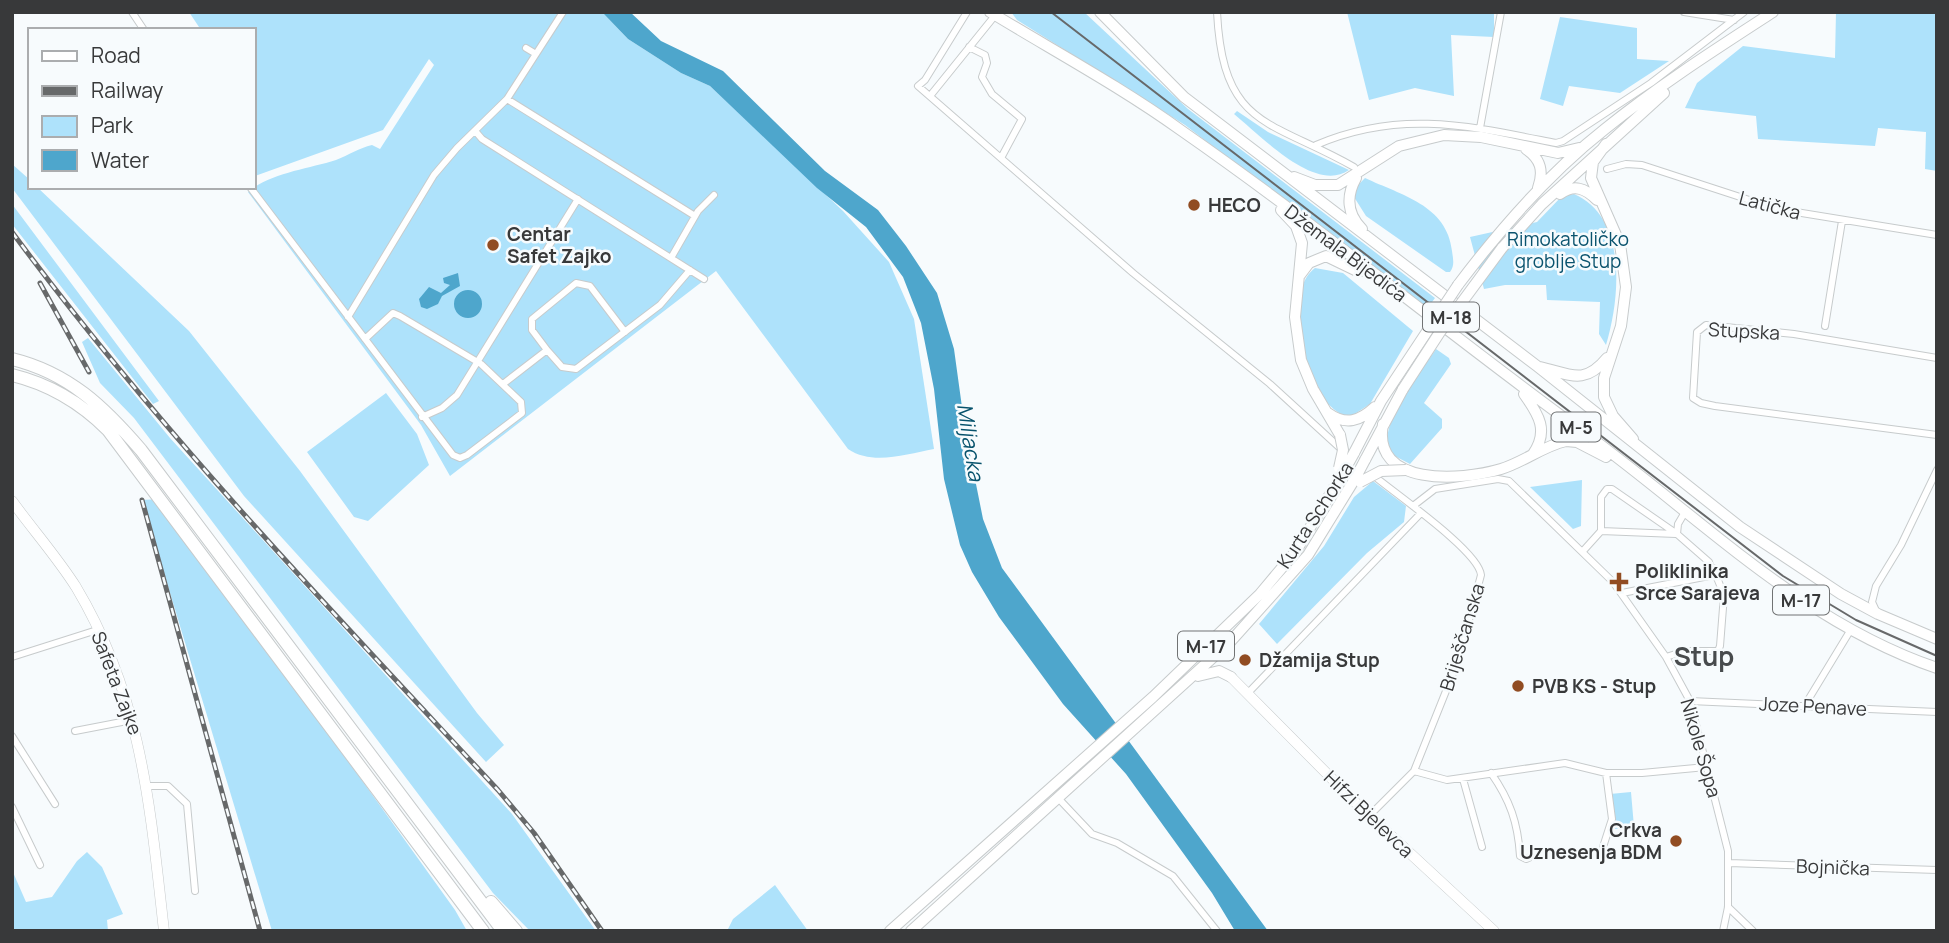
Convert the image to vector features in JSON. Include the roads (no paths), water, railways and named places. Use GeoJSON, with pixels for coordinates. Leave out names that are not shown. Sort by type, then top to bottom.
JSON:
{"type":"FeatureCollection","features":[{"type":"Feature","properties":{"kind":"highway"},"geometry":{"type":"LineString","coordinates":[[12,359],[39,367],[71,383],[94,399],[116,421],[503,931]]}},
{"type":"Feature","properties":{"kind":"highway"},"geometry":{"type":"LineString","coordinates":[[12,375],[38,383],[80,404],[108,430],[483,931]]}},
{"type":"Feature","properties":{"kind":"highway"},"geometry":{"type":"LineString","coordinates":[[286,666],[472,931]]}},
{"type":"Feature","properties":{"kind":"highway"},"geometry":{"type":"LineString","coordinates":[[361,741],[516,931]]}},
{"type":"Feature","properties":{"kind":"main road","name":"Džemala Bijedića"},"geometry":{"type":"LineString","coordinates":[[1100,12],[1170,85],[1774,552],[1878,614],[1937,639]]}},
{"type":"Feature","properties":{"kind":"main road","name":"Kurta Schorka"},"geometry":{"type":"LineString","coordinates":[[890,931],[1122,724],[1261,594],[1296,551],[1338,482],[1342,469],[1354,453],[1381,401],[1398,386],[1468,293],[1536,192],[1588,144],[1644,99],[1773,12]]}},
{"type":"Feature","properties":{"kind":"main road","name":"Džemala Bijedića"},"geometry":{"type":"LineString","coordinates":[[994,13],[1133,98],[1274,199],[1778,583],[1850,631],[1937,668]]}},
{"type":"Feature","properties":{"kind":"main road","name":"Kurta Schorka"},"geometry":{"type":"LineString","coordinates":[[1522,216],[1542,204],[1696,65]]}},
{"type":"Feature","properties":{"kind":"main road"},"geometry":{"type":"LineString","coordinates":[[1284,174],[1323,186],[1338,185],[1385,154],[1413,141],[1444,135],[1481,132],[1526,149],[1558,153],[1588,144]]}},
{"type":"Feature","properties":{"kind":"main road"},"geometry":{"type":"LineString","coordinates":[[1606,145],[1593,162],[1591,178],[1620,244],[1626,288],[1621,326],[1609,356],[1604,397],[1613,416],[1640,450]]}},
{"type":"Feature","properties":{"kind":"main road"},"geometry":{"type":"LineString","coordinates":[[1526,149],[1535,156],[1541,168],[1536,192]]}},
{"type":"Feature","properties":{"kind":"main road","name":"M-17"},"geometry":{"type":"LineString","coordinates":[[1356,171],[1349,194],[1350,212],[1355,222],[1392,258]]}},
{"type":"Feature","properties":{"kind":"main road"},"geometry":{"type":"LineString","coordinates":[[1542,204],[1570,188],[1582,188],[1608,213]]}},
{"type":"Feature","properties":{"kind":"main road"},"geometry":{"type":"LineString","coordinates":[[1274,199],[1300,234],[1300,275],[1295,302],[1297,344],[1307,376],[1340,435],[1343,450],[1342,469]]}},
{"type":"Feature","properties":{"kind":"main road"},"geometry":{"type":"LineString","coordinates":[[1300,275],[1309,263],[1326,256],[1355,270],[1368,271]]}},
{"type":"Feature","properties":{"kind":"main road"},"geometry":{"type":"LineString","coordinates":[[1536,366],[1586,376],[1599,369],[1609,356]]}},
{"type":"Feature","properties":{"kind":"main road","name":"Kurta Schorka"},"geometry":{"type":"LineString","coordinates":[[911,931],[1192,678],[1231,641],[1308,555],[1358,479],[1398,386]]}},
{"type":"Feature","properties":{"kind":"main road"},"geometry":{"type":"LineString","coordinates":[[1518,386],[1541,423],[1542,439],[1533,454]]}},
{"type":"Feature","properties":{"kind":"main road"},"geometry":{"type":"LineString","coordinates":[[1326,411],[1339,420],[1353,421],[1367,415],[1381,401]]}},
{"type":"Feature","properties":{"kind":"main road"},"geometry":{"type":"LineString","coordinates":[[1383,424],[1382,446],[1394,463],[1406,470]]}},
{"type":"Feature","properties":{"kind":"main road","name":"M-17"},"geometry":{"type":"LineString","coordinates":[[1358,479],[1381,471],[1406,470],[1456,476],[1501,468],[1560,442],[1577,442],[1633,471]]}},
{"type":"Feature","properties":{"kind":"main road","name":"Safeta Zajke"},"geometry":{"type":"LineString","coordinates":[[12,501],[71,580],[97,630],[134,720],[148,786],[164,931]]}},
{"type":"Feature","properties":{"kind":"main road"},"geometry":{"type":"LineString","coordinates":[[1231,641],[1224,657],[1231,677]]}},
{"type":"Feature","properties":{"kind":"main road"},"geometry":{"type":"LineString","coordinates":[[1192,678],[1219,671],[1231,677]]}},
{"type":"Feature","properties":{"kind":"main road","name":"Hifzi Bjelevca"},"geometry":{"type":"LineString","coordinates":[[1231,677],[1369,816],[1494,931]]}},
{"type":"Feature","properties":{"kind":"street"},"geometry":{"type":"LineString","coordinates":[[132,12],[143,28]]}},
{"type":"Feature","properties":{"kind":"street"},"geometry":{"type":"LineString","coordinates":[[348,317],[434,175],[457,148],[507,99],[563,12]]}},
{"type":"Feature","properties":{"kind":"street"},"geometry":{"type":"LineString","coordinates":[[967,12],[925,80],[918,86],[1002,158],[1023,119],[986,87],[982,77],[987,63],[985,55],[969,47]]}},
{"type":"Feature","properties":{"kind":"street"},"geometry":{"type":"LineString","coordinates":[[1217,12],[1222,52],[1239,101],[1274,130],[1316,145],[1356,171]]}},
{"type":"Feature","properties":{"kind":"street"},"geometry":{"type":"LineString","coordinates":[[1481,132],[1501,12]]}},
{"type":"Feature","properties":{"kind":"street"},"geometry":{"type":"LineString","coordinates":[[1685,12],[1734,20]]}},
{"type":"Feature","properties":{"kind":"street"},"geometry":{"type":"LineString","coordinates":[[1316,145],[1345,133],[1381,124],[1410,122],[1556,143],[1572,138],[1744,12]]}},
{"type":"Feature","properties":{"kind":"street"},"geometry":{"type":"LineString","coordinates":[[930,96],[994,13]]}},
{"type":"Feature","properties":{"kind":"street"},"geometry":{"type":"LineString","coordinates":[[1717,32],[1725,44]]}},
{"type":"Feature","properties":{"kind":"street"},"geometry":{"type":"LineString","coordinates":[[526,48],[536,54]]}},
{"type":"Feature","properties":{"kind":"street"},"geometry":{"type":"LineString","coordinates":[[507,99],[695,216]]}},
{"type":"Feature","properties":{"kind":"street"},"geometry":{"type":"LineString","coordinates":[[476,132],[482,139],[704,279]]}},
{"type":"Feature","properties":{"kind":"street","name":"Briješčanska"},"geometry":{"type":"LineString","coordinates":[[1002,158],[1133,273],[1270,384],[1355,461],[1473,558],[1482,575],[1458,661],[1414,771]]}},
{"type":"Feature","properties":{"kind":"street","name":"Latička"},"geometry":{"type":"LineString","coordinates":[[1607,169],[1626,164],[1642,165],[1777,209],[1937,235]]}},
{"type":"Feature","properties":{"kind":"street"},"geometry":{"type":"LineString","coordinates":[[252,189],[422,416],[453,455],[463,457],[522,413],[521,402],[478,362],[393,313],[365,339]]}},
{"type":"Feature","properties":{"kind":"street"},"geometry":{"type":"LineString","coordinates":[[671,258],[695,216],[714,195]]}},
{"type":"Feature","properties":{"kind":"street"},"geometry":{"type":"LineString","coordinates":[[422,416],[452,401],[578,198]]}},
{"type":"Feature","properties":{"kind":"street"},"geometry":{"type":"LineString","coordinates":[[1825,326],[1842,221]]}},
{"type":"Feature","properties":{"kind":"street"},"geometry":{"type":"LineString","coordinates":[[625,332],[590,286],[576,283],[531,319],[532,330],[547,351],[562,367],[576,369],[625,332],[660,304],[690,270]]}},
{"type":"Feature","properties":{"kind":"street","name":"Stupska"},"geometry":{"type":"LineString","coordinates":[[1937,358],[1847,342],[1706,325],[1697,332],[1693,398],[1708,404],[1937,435]]}},
{"type":"Feature","properties":{"kind":"street"},"geometry":{"type":"LineString","coordinates":[[503,384],[547,351]]}},
{"type":"Feature","properties":{"kind":"street"},"geometry":{"type":"LineString","coordinates":[[1878,614],[1872,602],[1876,586],[1898,552],[1937,470]]}},
{"type":"Feature","properties":{"kind":"street","name":"Nikole Šopa"},"geometry":{"type":"LineString","coordinates":[[1413,506],[1435,489],[1503,479],[1514,485],[1541,515],[1583,551],[1622,593],[1666,657],[1690,701],[1730,863],[1728,907],[1723,931]]}},
{"type":"Feature","properties":{"kind":"street"},"geometry":{"type":"LineString","coordinates":[[1583,551],[1601,531],[1601,497],[1604,491],[1612,489],[1677,534],[1712,566],[1724,596],[1718,651],[1711,653],[1695,650],[1666,657]]}},
{"type":"Feature","properties":{"kind":"street"},"geometry":{"type":"LineString","coordinates":[[1677,534],[1678,523],[1685,512]]}},
{"type":"Feature","properties":{"kind":"street"},"geometry":{"type":"LineString","coordinates":[[1247,694],[1421,513]]}},
{"type":"Feature","properties":{"kind":"street"},"geometry":{"type":"LineString","coordinates":[[1601,531],[1677,534]]}},
{"type":"Feature","properties":{"kind":"street"},"geometry":{"type":"LineString","coordinates":[[1622,593],[1709,576],[1712,566]]}},
{"type":"Feature","properties":{"kind":"street"},"geometry":{"type":"LineString","coordinates":[[12,657],[97,630]]}},
{"type":"Feature","properties":{"kind":"street"},"geometry":{"type":"LineString","coordinates":[[1805,705],[1850,631]]}},
{"type":"Feature","properties":{"kind":"street","name":"Joze Penave"},"geometry":{"type":"LineString","coordinates":[[1690,701],[1937,712]]}},
{"type":"Feature","properties":{"kind":"street"},"geometry":{"type":"LineString","coordinates":[[75,731],[134,720]]}},
{"type":"Feature","properties":{"kind":"street"},"geometry":{"type":"LineString","coordinates":[[12,736],[55,804]]}},
{"type":"Feature","properties":{"kind":"street"},"geometry":{"type":"LineString","coordinates":[[1369,816],[1414,771],[1433,779],[1463,779],[1565,763],[1606,773],[1642,774],[1706,767]]}},
{"type":"Feature","properties":{"kind":"street"},"geometry":{"type":"LineString","coordinates":[[1491,773],[1506,794],[1514,814],[1520,856],[1526,859],[1535,855]]}},
{"type":"Feature","properties":{"kind":"street"},"geometry":{"type":"LineString","coordinates":[[1602,847],[1612,819],[1606,773]]}},
{"type":"Feature","properties":{"kind":"street"},"geometry":{"type":"LineString","coordinates":[[1463,779],[1482,847]]}},
{"type":"Feature","properties":{"kind":"street"},"geometry":{"type":"LineString","coordinates":[[148,786],[168,786],[187,804],[195,891]]}},
{"type":"Feature","properties":{"kind":"street"},"geometry":{"type":"LineString","coordinates":[[1059,799],[1092,834],[1117,843],[1173,876],[1217,931]]}},
{"type":"Feature","properties":{"kind":"street"},"geometry":{"type":"LineString","coordinates":[[12,807],[40,865]]}},
{"type":"Feature","properties":{"kind":"street","name":"Bojnička"},"geometry":{"type":"LineString","coordinates":[[1730,863],[1937,870]]}},
{"type":"Feature","properties":{"kind":"street"},"geometry":{"type":"LineString","coordinates":[[1728,907],[1753,931]]}},
{"type":"Feature","properties":{"kind":"water"},"geometry":{"type":"Polygon","coordinates":[[[602,12],[630,12],[661,41],[723,71],[825,171],[878,210],[906,246],[937,293],[954,349],[965,429],[983,519],[1002,568],[1268,931],[1235,931],[1212,893],[1126,774],[1063,704],[999,617],[972,572],[960,545],[944,479],[934,389],[921,323],[903,277],[866,227],[817,188],[710,86],[681,73],[628,39],[602,12]]]}},
{"type":"Feature","properties":{"kind":"water"},"geometry":{"type":"Polygon","coordinates":[[[458,273],[460,286],[442,296],[438,304],[427,309],[421,307],[419,299],[429,287],[441,293],[450,285],[444,283],[443,278],[458,273]]]}},
{"type":"Feature","properties":{"kind":"water"},"geometry":{"type":"Polygon","coordinates":[[[468,290],[478,294],[482,304],[478,314],[468,318],[458,314],[454,304],[458,294],[468,290]]]}},
{"type":"Feature","properties":{"kind":"tram line"},"geometry":{"type":"LineString","coordinates":[[1051,12],[1783,576],[1856,620],[1937,656]]}},
{"type":"Feature","properties":{"kind":"railway"},"geometry":{"type":"LineString","coordinates":[[12,232],[68,306],[186,448],[309,586],[498,790],[534,833],[602,931]]}},
{"type":"Feature","properties":{"kind":"railway"},"geometry":{"type":"LineString","coordinates":[[40,283],[89,372]]}},
{"type":"Feature","properties":{"kind":"railway"},"geometry":{"type":"LineString","coordinates":[[142,500],[260,931]]}},
{"type":"Feature","properties":{"kind":"place","name":"HECO"},"geometry":{"type":"Point","coordinates":[1194,205]}},
{"type":"Feature","properties":{"kind":"place","name":"Centar Safet Zajko"},"geometry":{"type":"Point","coordinates":[493,245]}},
{"type":"Feature","properties":{"kind":"place","name":"Poliklinika Srce Sarajeva"},"geometry":{"type":"Point","coordinates":[1619,582]}},
{"type":"Feature","properties":{"kind":"place","name":"Džamija Stup"},"geometry":{"type":"Point","coordinates":[1245,660]}},
{"type":"Feature","properties":{"kind":"place","name":"PVB KS - Stup"},"geometry":{"type":"Point","coordinates":[1518,686]}},
{"type":"Feature","properties":{"kind":"place","name":"Crkva Uznesenja BDM"},"geometry":{"type":"Point","coordinates":[1676,841]}},
{"type":"Feature","properties":{"kind":"district","name":"Stup"},"geometry":{"type":"Point","coordinates":[1704,656]}},
{"type":"Feature","properties":{"kind":"park label","name":"Rimokatoličko groblje Stup"},"geometry":{"type":"Point","coordinates":[1568,250]}},
{"type":"Feature","properties":{"kind":"water label","name":"Miljacka"},"geometry":{"type":"Point","coordinates":[971,442]}}]}
